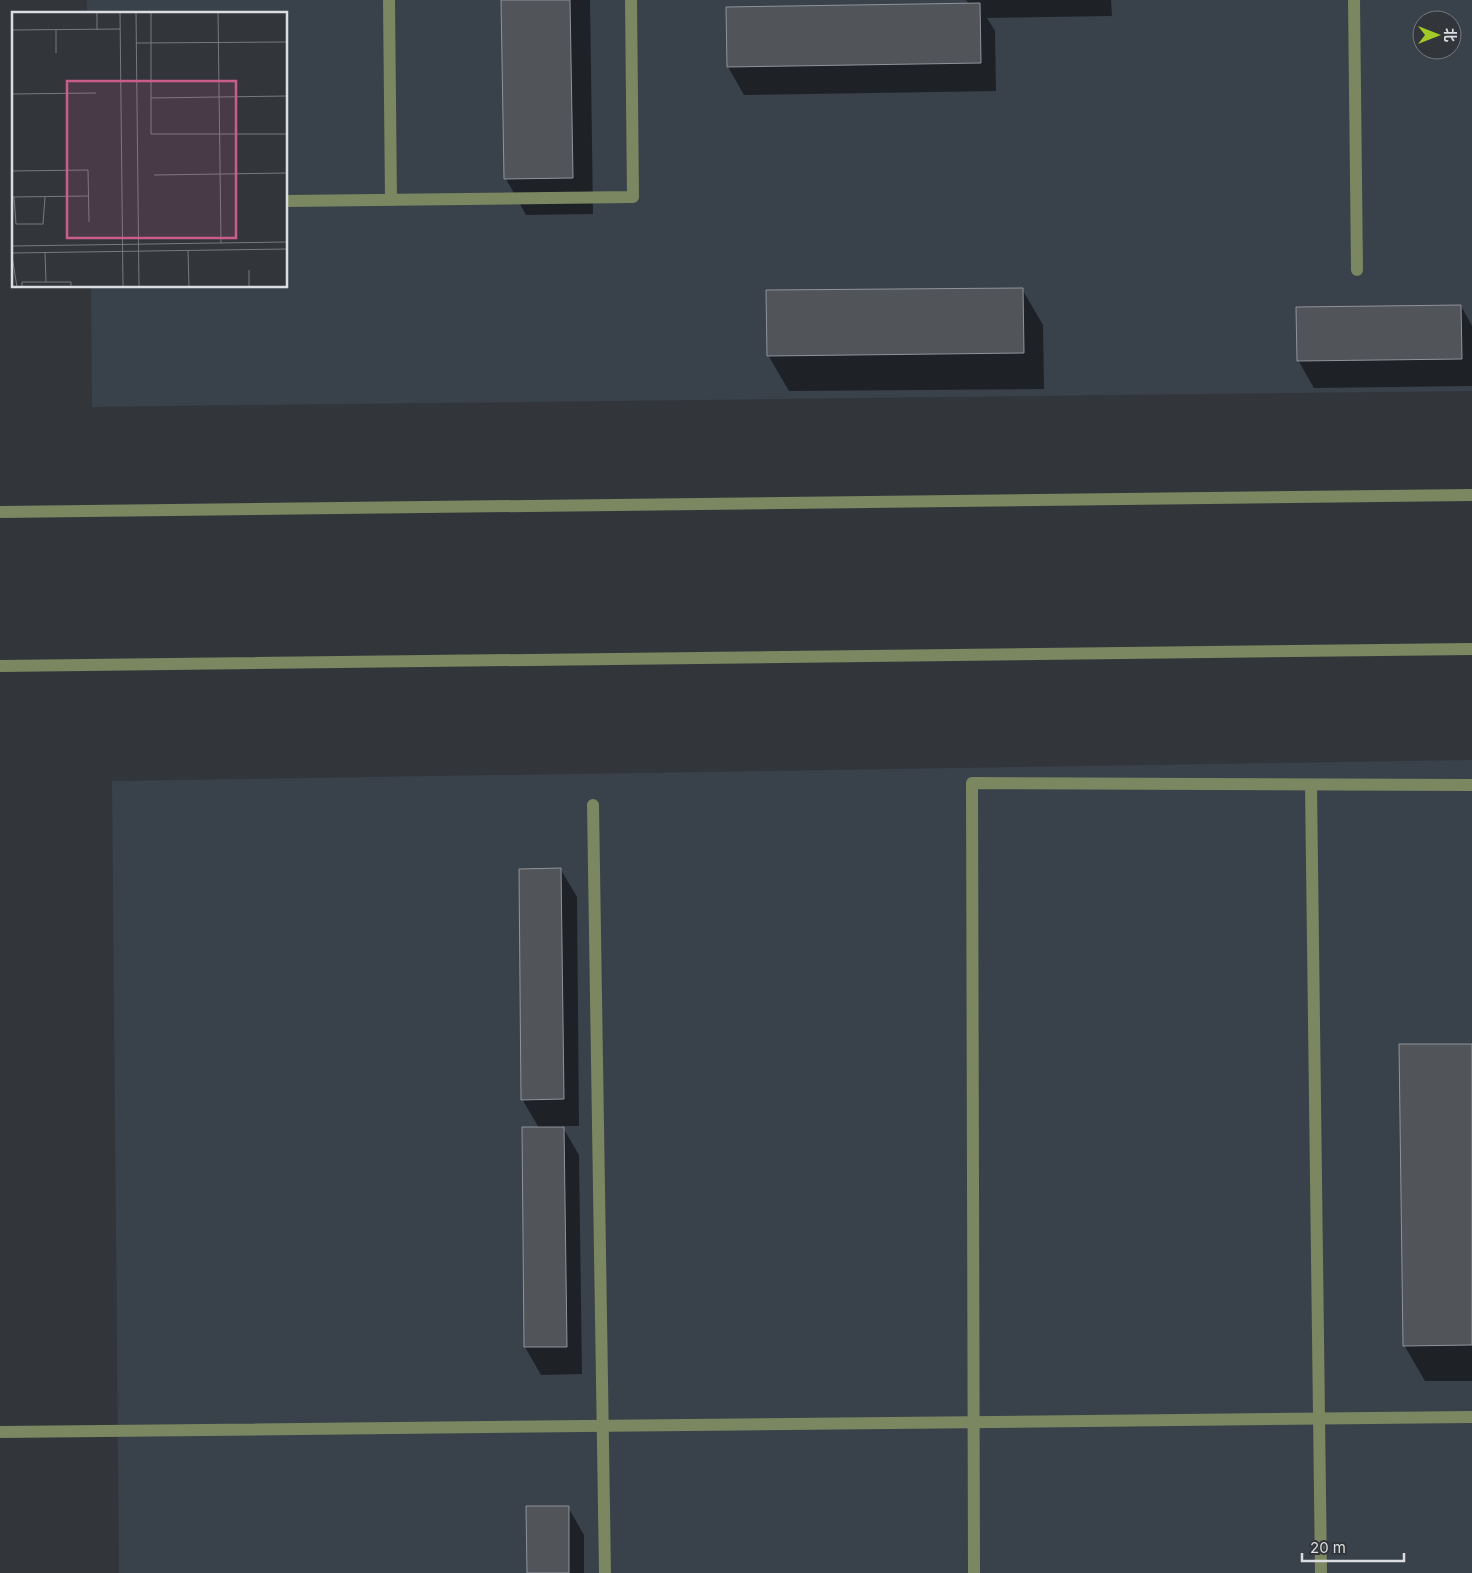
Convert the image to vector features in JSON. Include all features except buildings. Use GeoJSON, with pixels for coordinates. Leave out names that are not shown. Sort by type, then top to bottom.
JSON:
{"type":"FeatureCollection","features":[{"type":"Feature","properties":{"kind":"street"},"geometry":{"type":"LineString","coordinates":[[389,0],[391,200]]}},
{"type":"Feature","properties":{"kind":"street"},"geometry":{"type":"LineString","coordinates":[[288,201],[633,197],[630,0]]}},
{"type":"Feature","properties":{"kind":"street"},"geometry":{"type":"LineString","coordinates":[[1354,0],[1357,270]]}},
{"type":"Feature","properties":{"kind":"street"},"geometry":{"type":"LineString","coordinates":[[0,512],[1472,495]]}},
{"type":"Feature","properties":{"kind":"street"},"geometry":{"type":"LineString","coordinates":[[0,666],[1472,649]]}},
{"type":"Feature","properties":{"kind":"street"},"geometry":{"type":"LineString","coordinates":[[974,1573],[972,783],[1472,786]]}},
{"type":"Feature","properties":{"kind":"street"},"geometry":{"type":"LineString","coordinates":[[1312,785],[1321,1573]]}},
{"type":"Feature","properties":{"kind":"street"},"geometry":{"type":"LineString","coordinates":[[593,805],[605,1573]]}},
{"type":"Feature","properties":{"kind":"street"},"geometry":{"type":"LineString","coordinates":[[0,1432],[1472,1418]]}},
{"type":"Feature","properties":{"kind":"shaded area"},"geometry":{"type":"Polygon","coordinates":[[[87,0],[1472,0],[1472,391],[92,407],[91,288],[288,288],[288,12],[87,12],[87,0]]]}},
{"type":"Feature","properties":{"kind":"shaded area"},"geometry":{"type":"Polygon","coordinates":[[[1472,760],[1472,1573],[119,1573],[112,781],[1472,760]]]}}]}
